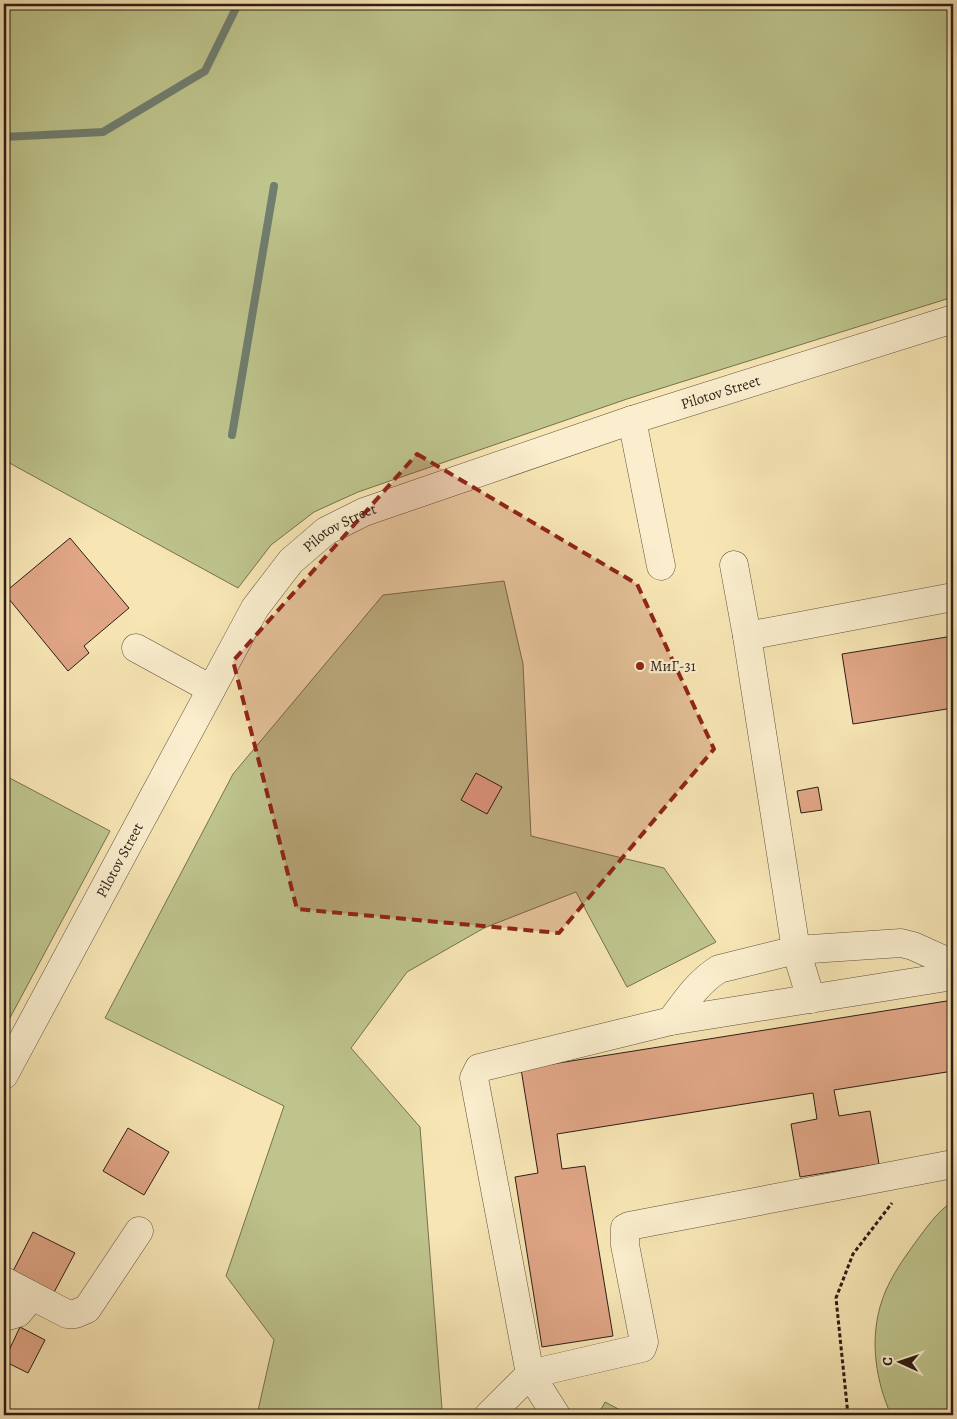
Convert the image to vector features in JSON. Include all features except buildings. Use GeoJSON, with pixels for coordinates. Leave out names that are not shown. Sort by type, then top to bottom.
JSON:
{"type":"FeatureCollection","features":[{"type":"Feature","properties":{"kind":"street","name":"Pilotov Street"},"geometry":{"type":"LineString","coordinates":[[4,1075],[255,608],[291,561],[326,530],[364,512],[632,420],[953,319]]}},
{"type":"Feature","properties":{"kind":"street"},"geometry":{"type":"LineString","coordinates":[[632,420],[661,566]]}},
{"type":"Feature","properties":{"kind":"street"},"geometry":{"type":"LineString","coordinates":[[734,565],[748,636],[796,950],[811,999]]}},
{"type":"Feature","properties":{"kind":"street"},"geometry":{"type":"LineString","coordinates":[[748,636],[953,597]]}},
{"type":"Feature","properties":{"kind":"street"},"geometry":{"type":"LineString","coordinates":[[136,648],[211,689]]}},
{"type":"Feature","properties":{"kind":"street"},"geometry":{"type":"LineString","coordinates":[[671,1021],[697,986],[718,969],[796,950],[901,943],[953,964]]}},
{"type":"Feature","properties":{"kind":"street"},"geometry":{"type":"LineString","coordinates":[[556,1415],[530,1374],[474,1074],[482,1066],[671,1021],[953,976]]}},
{"type":"Feature","properties":{"kind":"street"},"geometry":{"type":"LineString","coordinates":[[489,1415],[530,1374],[642,1348],[644,1342],[625,1245],[625,1228],[953,1164]]}},
{"type":"Feature","properties":{"kind":"street"},"geometry":{"type":"LineString","coordinates":[[4,1281],[67,1314],[75,1314],[87,1309],[138,1231]]}},
{"type":"Feature","properties":{"kind":"street"},"geometry":{"type":"LineString","coordinates":[[4,1317],[18,1313],[32,1296]]}},
{"type":"Feature","properties":{"kind":"path"},"geometry":{"type":"LineString","coordinates":[[848,1415],[836,1298],[853,1254],[916,1170]]}},
{"type":"Feature","properties":{"kind":"highlighted area"},"geometry":{"type":"Polygon","coordinates":[[[417,454],[637,584],[714,749],[559,933],[297,909],[233,661],[417,454]]]}},
{"type":"Feature","properties":{"kind":"green space"},"geometry":{"type":"Polygon","coordinates":[[[4,4],[953,4],[953,297],[627,399],[358,492],[314,512],[271,545],[238,588],[4,460],[4,4]]]}},
{"type":"Feature","properties":{"kind":"green space"},"geometry":{"type":"Polygon","coordinates":[[[504,581],[523,664],[531,836],[664,868],[716,942],[627,987],[576,892],[484,928],[407,972],[351,1048],[420,1127],[442,1409],[429,1415],[257,1415],[274,1340],[226,1276],[284,1106],[105,1018],[233,774],[383,595],[504,581]]]}},
{"type":"Feature","properties":{"kind":"green space"},"geometry":{"type":"Polygon","coordinates":[[[4,775],[110,831],[4,1029],[4,775]]]}},
{"type":"Feature","properties":{"kind":"green space"},"geometry":{"type":"Polygon","coordinates":[[[953,1201],[953,1415],[891,1415],[878,1375],[876,1362],[875,1334],[880,1307],[890,1282],[904,1258],[932,1220],[953,1201]]]}},
{"type":"Feature","properties":{"kind":"green space"},"geometry":{"type":"Polygon","coordinates":[[[605,1402],[630,1415],[598,1415],[605,1402]]]}},
{"type":"Feature","properties":{"kind":"waterway"},"geometry":{"type":"LineString","coordinates":[[4,137],[103,132],[205,71],[238,4]]}},
{"type":"Feature","properties":{"kind":"waterway"},"geometry":{"type":"LineString","coordinates":[[232,435],[274,186]]}},
{"type":"Feature","properties":{"kind":"place","name":"МиГ-31"},"geometry":{"type":"Point","coordinates":[640,666]}}]}
